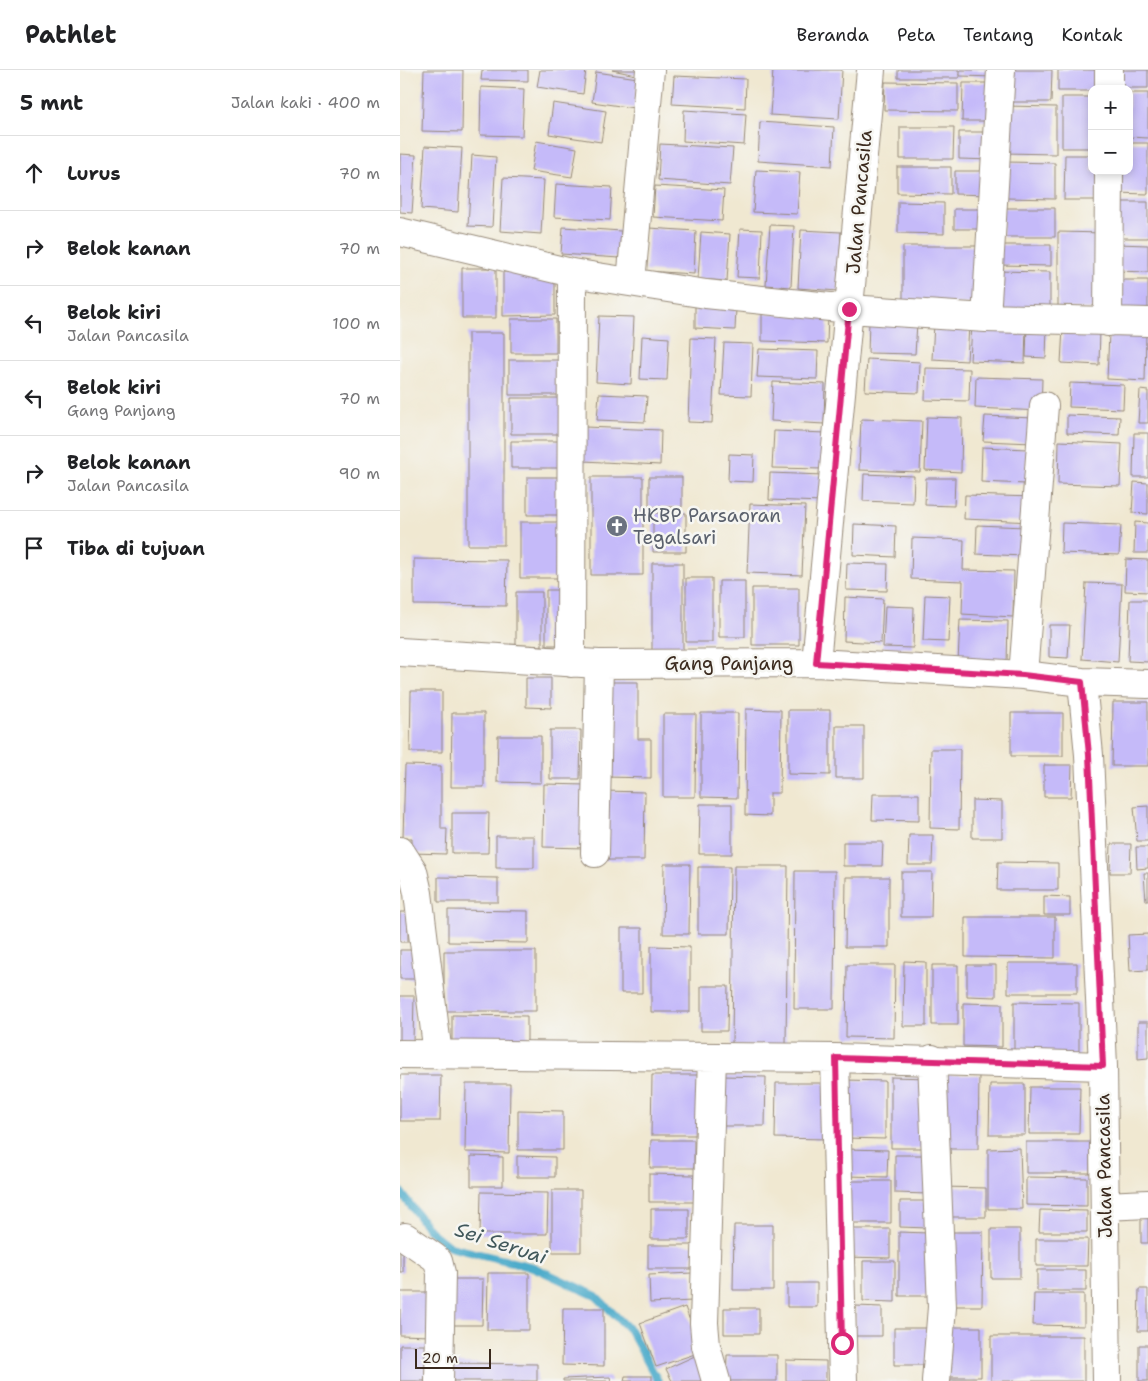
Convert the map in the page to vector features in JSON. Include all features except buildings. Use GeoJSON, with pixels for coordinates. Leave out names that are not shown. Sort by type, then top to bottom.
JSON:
{"type":"FeatureCollection","features":[{"type":"Feature","properties":{"kind":"street"},"geometry":{"type":"LineString","coordinates":[[631,282],[650,70]]}},
{"type":"Feature","properties":{"kind":"street","name":"Jalan Pancasila"},"geometry":{"type":"LineString","coordinates":[[816,663],[871,70]]}},
{"type":"Feature","properties":{"kind":"street"},"geometry":{"type":"LineString","coordinates":[[986,318],[1001,70]]}},
{"type":"Feature","properties":{"kind":"street"},"geometry":{"type":"LineString","coordinates":[[1109,70],[1109,85]]}},
{"type":"Feature","properties":{"kind":"street"},"geometry":{"type":"LineString","coordinates":[[1108,322],[1109,175]]}},
{"type":"Feature","properties":{"kind":"street"},"geometry":{"type":"LineString","coordinates":[[400,232],[572,273],[706,294],[849,309],[986,318],[1148,322]]}},
{"type":"Feature","properties":{"kind":"street"},"geometry":{"type":"LineString","coordinates":[[571,663],[572,273]]}},
{"type":"Feature","properties":{"kind":"street"},"geometry":{"type":"LineString","coordinates":[[1023,675],[1044,406]]}},
{"type":"Feature","properties":{"kind":"street","name":"Gang Panjang"},"geometry":{"type":"LineString","coordinates":[[400,652],[599,664],[816,663],[1023,675],[1082,682],[1148,684]]}},
{"type":"Feature","properties":{"kind":"street"},"geometry":{"type":"LineString","coordinates":[[595,853],[599,664]]}},
{"type":"Feature","properties":{"kind":"street","name":"Jalan Pancasila"},"geometry":{"type":"LineString","coordinates":[[1082,682],[1089,755],[1103,1066],[1106,1381]]}},
{"type":"Feature","properties":{"kind":"street"},"geometry":{"type":"LineString","coordinates":[[400,851],[413,871],[418,893],[438,1055]]}},
{"type":"Feature","properties":{"kind":"street"},"geometry":{"type":"LineString","coordinates":[[400,1054],[932,1059],[1103,1066]]}},
{"type":"Feature","properties":{"kind":"street"},"geometry":{"type":"LineString","coordinates":[[712,1057],[704,1323],[706,1346],[716,1381]]}},
{"type":"Feature","properties":{"kind":"street"},"geometry":{"type":"LineString","coordinates":[[836,1058],[843,1381]]}},
{"type":"Feature","properties":{"kind":"street"},"geometry":{"type":"LineString","coordinates":[[932,1059],[942,1307],[936,1381]]}},
{"type":"Feature","properties":{"kind":"street"},"geometry":{"type":"LineString","coordinates":[[1105,1206],[1148,1204]]}},
{"type":"Feature","properties":{"kind":"street"},"geometry":{"type":"LineString","coordinates":[[406,1237],[438,1261],[441,1273],[439,1381]]}},
{"type":"Feature","properties":{"kind":"waterway","name":"Sei Seruai"},"geometry":{"type":"LineString","coordinates":[[400,1191],[429,1230],[450,1247],[533,1267],[596,1296],[630,1330],[658,1381]]}},
{"type":"Feature","properties":{"kind":"place","name":"HKBP Parsaoran Tegalsari"},"geometry":{"type":"Point","coordinates":[617,526]}},
{"type":"Feature","properties":{"kind":"route"},"geometry":{"type":"LineString","coordinates":[[842,1343],[836,1058],[932,1059],[1103,1066],[1089,755],[1082,682],[1023,675],[816,663],[849,309]]}}]}
